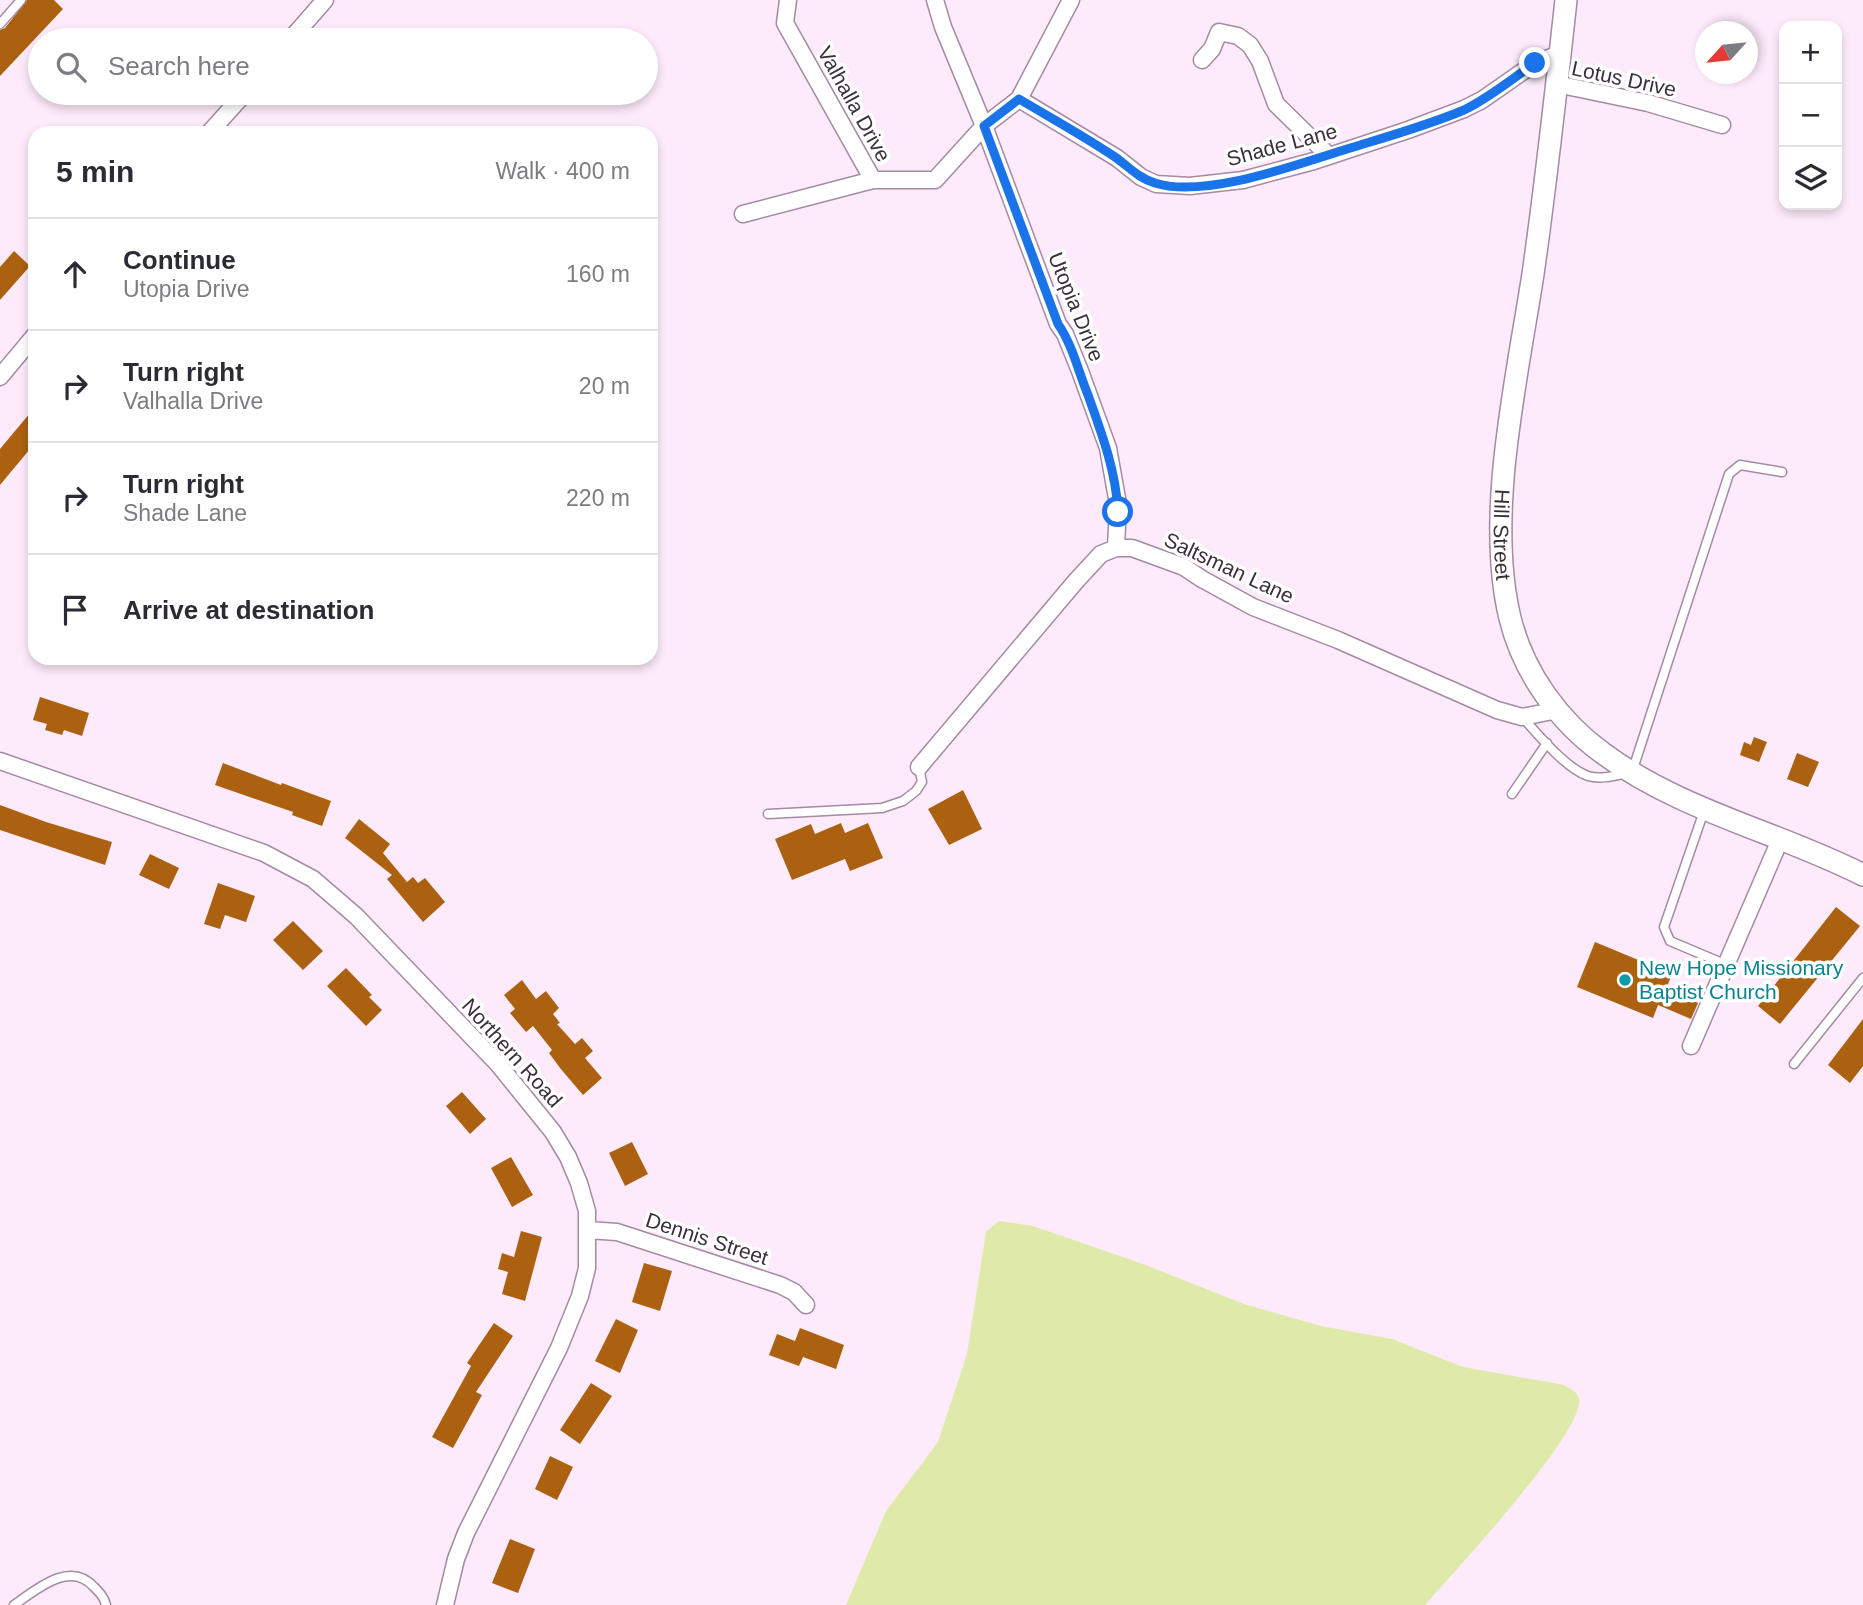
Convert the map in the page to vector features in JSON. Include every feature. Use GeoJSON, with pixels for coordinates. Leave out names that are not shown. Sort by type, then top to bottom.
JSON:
{"type":"FeatureCollection","features":[{"type":"Feature","properties":{"kind":"street"},"geometry":{"type":"LineString","coordinates":[[300,28],[325,0]]}},
{"type":"Feature","properties":{"kind":"street","name":"Valhalla Drive"},"geometry":{"type":"LineString","coordinates":[[788,0],[785,23],[873,180],[936,180],[984,126],[1019,99],[1072,0]]}},
{"type":"Feature","properties":{"kind":"street"},"geometry":{"type":"LineString","coordinates":[[935,0],[943,27],[984,126]]}},
{"type":"Feature","properties":{"kind":"street","name":"Hill Street"},"geometry":{"type":"LineString","coordinates":[[1566,0],[1544,196],[1509,433],[1502,511],[1504,585],[1511,621],[1536,682],[1578,733],[1603,754],[1632,772],[1705,808],[1863,875]]}},
{"type":"Feature","properties":{"kind":"street"},"geometry":{"type":"LineString","coordinates":[[1202,60],[1212,49],[1219,32],[1238,36],[1250,45],[1260,61],[1276,104],[1328,155]]}},
{"type":"Feature","properties":{"kind":"street","name":"Shade Lane"},"geometry":{"type":"LineString","coordinates":[[1019,99],[1117,158],[1140,177],[1156,184],[1190,186],[1243,180],[1408,130],[1464,110],[1535,63],[1560,54]]}},
{"type":"Feature","properties":{"kind":"street","name":"Lotus Drive"},"geometry":{"type":"LineString","coordinates":[[1557,86],[1648,103],[1722,125]]}},
{"type":"Feature","properties":{"kind":"street"},"geometry":{"type":"LineString","coordinates":[[215,126],[234,105]]}},
{"type":"Feature","properties":{"kind":"street","name":"Utopia Drive"},"geometry":{"type":"LineString","coordinates":[[984,126],[1058,324],[1065,334],[1108,447],[1118,504],[1116,548]]}},
{"type":"Feature","properties":{"kind":"street"},"geometry":{"type":"LineString","coordinates":[[743,215],[873,180]]}},
{"type":"Feature","properties":{"kind":"street"},"geometry":{"type":"LineString","coordinates":[[0,377],[28,343]]}},
{"type":"Feature","properties":{"kind":"street"},"geometry":{"type":"LineString","coordinates":[[919,767],[1076,581],[1101,554],[1116,548]]}},
{"type":"Feature","properties":{"kind":"street","name":"Saltsman Lane"},"geometry":{"type":"LineString","coordinates":[[1116,548],[1132,548],[1166,559],[1253,607],[1338,639],[1497,710],[1522,717],[1558,710]]}},
{"type":"Feature","properties":{"kind":"street","name":"Northern Road"},"geometry":{"type":"LineString","coordinates":[[0,761],[264,853],[313,879],[335,896],[498,1064],[536,1108],[568,1157],[587,1211],[587,1268],[571,1322],[466,1533],[456,1559],[445,1605]]}},
{"type":"Feature","properties":{"kind":"street"},"geometry":{"type":"LineString","coordinates":[[1691,1046],[1780,840]]}},
{"type":"Feature","properties":{"kind":"street","name":"Dennis Street"},"geometry":{"type":"LineString","coordinates":[[588,1230],[617,1232],[780,1285],[794,1292],[806,1305]]}},
{"type":"Feature","properties":{"kind":"lane"},"geometry":{"type":"LineString","coordinates":[[0,24],[21,0]]}},
{"type":"Feature","properties":{"kind":"lane"},"geometry":{"type":"LineString","coordinates":[[1522,717],[1575,769],[1588,776],[1606,778],[1632,772],[1729,474],[1740,465],[1782,472]]}},
{"type":"Feature","properties":{"kind":"lane"},"geometry":{"type":"LineString","coordinates":[[1512,794],[1547,743]]}},
{"type":"Feature","properties":{"kind":"lane"},"geometry":{"type":"LineString","coordinates":[[768,814],[883,808],[903,801],[916,791],[922,782],[919,767]]}},
{"type":"Feature","properties":{"kind":"lane"},"geometry":{"type":"LineString","coordinates":[[1705,808],[1664,928],[1670,941],[1727,965]]}},
{"type":"Feature","properties":{"kind":"lane"},"geometry":{"type":"LineString","coordinates":[[1794,1065],[1863,978]]}},
{"type":"Feature","properties":{"kind":"lane"},"geometry":{"type":"LineString","coordinates":[[14,1605],[45,1584],[71,1575],[85,1577],[104,1597],[107,1605]]}},
{"type":"Feature","properties":{"kind":"green space"},"geometry":{"type":"Polygon","coordinates":[[[999,1221],[1033,1226],[1143,1264],[1244,1304],[1321,1326],[1392,1339],[1463,1367],[1564,1385],[1579,1399],[1575,1416],[1540,1471],[1425,1605],[846,1605],[886,1511],[938,1442],[967,1354],[986,1232],[999,1221]]]}},
{"type":"Feature","properties":{"kind":"building"},"geometry":{"type":"Polygon","coordinates":[[[27,0],[54,0],[63,9],[45,28],[28,28],[28,46],[0,76],[0,30],[5,28],[27,0]]]}},
{"type":"Feature","properties":{"kind":"building"},"geometry":{"type":"Polygon","coordinates":[[[14,251],[28,264],[28,268],[0,300],[0,267],[14,251]]]}},
{"type":"Feature","properties":{"kind":"building"},"geometry":{"type":"Polygon","coordinates":[[[28,415],[28,451],[0,485],[0,449],[28,415]]]}},
{"type":"Feature","properties":{"kind":"building"},"geometry":{"type":"Polygon","coordinates":[[[40,697],[89,713],[82,736],[64,730],[62,735],[45,730],[47,724],[33,720],[40,697]]]}},
{"type":"Feature","properties":{"kind":"building"},"geometry":{"type":"Polygon","coordinates":[[[1754,737],[1767,742],[1759,762],[1740,755],[1744,742],[1751,745],[1754,737]]]}},
{"type":"Feature","properties":{"kind":"building"},"geometry":{"type":"Polygon","coordinates":[[[1797,753],[1819,762],[1808,787],[1787,779],[1797,753]]]}},
{"type":"Feature","properties":{"kind":"building"},"geometry":{"type":"Polygon","coordinates":[[[223,763],[331,801],[322,826],[292,815],[293,812],[215,785],[223,763]]]}},
{"type":"Feature","properties":{"kind":"building"},"geometry":{"type":"Polygon","coordinates":[[[963,790],[982,829],[949,845],[928,809],[963,790]]]}},
{"type":"Feature","properties":{"kind":"building"},"geometry":{"type":"Polygon","coordinates":[[[0,805],[112,842],[105,865],[0,830],[0,805]]]}},
{"type":"Feature","properties":{"kind":"building"},"geometry":{"type":"Polygon","coordinates":[[[359,819],[390,844],[383,853],[407,882],[413,877],[418,883],[425,878],[445,902],[423,922],[387,879],[392,875],[345,838],[359,819]]]}},
{"type":"Feature","properties":{"kind":"building"},"geometry":{"type":"Polygon","coordinates":[[[841,823],[845,833],[868,823],[883,858],[850,871],[845,859],[792,880],[775,839],[811,824],[815,834],[841,823]]]}},
{"type":"Feature","properties":{"kind":"building"},"geometry":{"type":"Polygon","coordinates":[[[150,854],[179,868],[169,889],[139,875],[150,854]]]}},
{"type":"Feature","properties":{"kind":"building"},"geometry":{"type":"Polygon","coordinates":[[[218,883],[255,896],[246,922],[225,915],[220,929],[204,924],[218,883]]]}},
{"type":"Feature","properties":{"kind":"building"},"geometry":{"type":"Polygon","coordinates":[[[1836,907],[1860,926],[1780,1024],[1758,1006],[1836,907]]]}},
{"type":"Feature","properties":{"kind":"building"},"geometry":{"type":"Polygon","coordinates":[[[293,921],[323,951],[303,970],[273,940],[293,921]]]}},
{"type":"Feature","properties":{"kind":"building","name":"New Hope Missionary Baptist Church"},"geometry":{"type":"Polygon","coordinates":[[[1595,942],[1672,974],[1666,989],[1698,1003],[1691,1019],[1658,1005],[1653,1018],[1577,987],[1595,942]]]}},
{"type":"Feature","properties":{"kind":"building"},"geometry":{"type":"Polygon","coordinates":[[[346,968],[372,995],[369,997],[382,1010],[366,1026],[327,986],[346,968]]]}},
{"type":"Feature","properties":{"kind":"building"},"geometry":{"type":"Polygon","coordinates":[[[522,980],[536,999],[546,991],[559,1008],[553,1014],[560,1023],[557,1024],[575,1044],[582,1038],[593,1051],[585,1058],[602,1078],[583,1095],[549,1053],[552,1050],[533,1026],[526,1032],[510,1013],[515,1009],[504,995],[522,980]]]}},
{"type":"Feature","properties":{"kind":"building"},"geometry":{"type":"Polygon","coordinates":[[[1863,1019],[1863,1066],[1850,1083],[1828,1065],[1863,1019]]]}},
{"type":"Feature","properties":{"kind":"building"},"geometry":{"type":"Polygon","coordinates":[[[462,1092],[486,1119],[470,1134],[446,1106],[462,1092]]]}},
{"type":"Feature","properties":{"kind":"building"},"geometry":{"type":"Polygon","coordinates":[[[632,1142],[648,1174],[625,1186],[609,1153],[632,1142]]]}},
{"type":"Feature","properties":{"kind":"building"},"geometry":{"type":"Polygon","coordinates":[[[511,1157],[533,1195],[512,1207],[491,1168],[511,1157]]]}},
{"type":"Feature","properties":{"kind":"building"},"geometry":{"type":"Polygon","coordinates":[[[521,1231],[542,1237],[525,1301],[502,1294],[508,1272],[498,1269],[502,1253],[514,1257],[521,1231]]]}},
{"type":"Feature","properties":{"kind":"building"},"geometry":{"type":"Polygon","coordinates":[[[644,1263],[672,1271],[660,1311],[632,1302],[644,1263]]]}},
{"type":"Feature","properties":{"kind":"building"},"geometry":{"type":"Polygon","coordinates":[[[616,1319],[638,1330],[620,1373],[595,1361],[616,1319]]]}},
{"type":"Feature","properties":{"kind":"building"},"geometry":{"type":"Polygon","coordinates":[[[494,1323],[513,1336],[476,1392],[482,1395],[453,1448],[432,1437],[471,1366],[467,1363],[494,1323]]]}},
{"type":"Feature","properties":{"kind":"building"},"geometry":{"type":"Polygon","coordinates":[[[800,1328],[844,1345],[836,1369],[803,1357],[799,1366],[769,1355],[777,1334],[795,1341],[800,1328]]]}},
{"type":"Feature","properties":{"kind":"building"},"geometry":{"type":"Polygon","coordinates":[[[591,1383],[612,1396],[580,1444],[560,1430],[591,1383]]]}},
{"type":"Feature","properties":{"kind":"building"},"geometry":{"type":"Polygon","coordinates":[[[550,1456],[573,1467],[557,1500],[535,1489],[550,1456]]]}},
{"type":"Feature","properties":{"kind":"building"},"geometry":{"type":"Polygon","coordinates":[[[510,1539],[535,1549],[518,1593],[492,1583],[510,1539]]]}},
{"type":"Feature","properties":{"kind":"place","name":"New Hope Missionary Baptist Church"},"geometry":{"type":"Point","coordinates":[1625,980]}},
{"type":"Feature","properties":{"kind":"route"},"geometry":{"type":"LineString","coordinates":[[1118,512],[1108,447],[1065,334],[1058,324],[984,126],[1019,99],[1117,158],[1140,177],[1156,184],[1190,186],[1243,180],[1314,161],[1464,110],[1535,63]]}}]}
